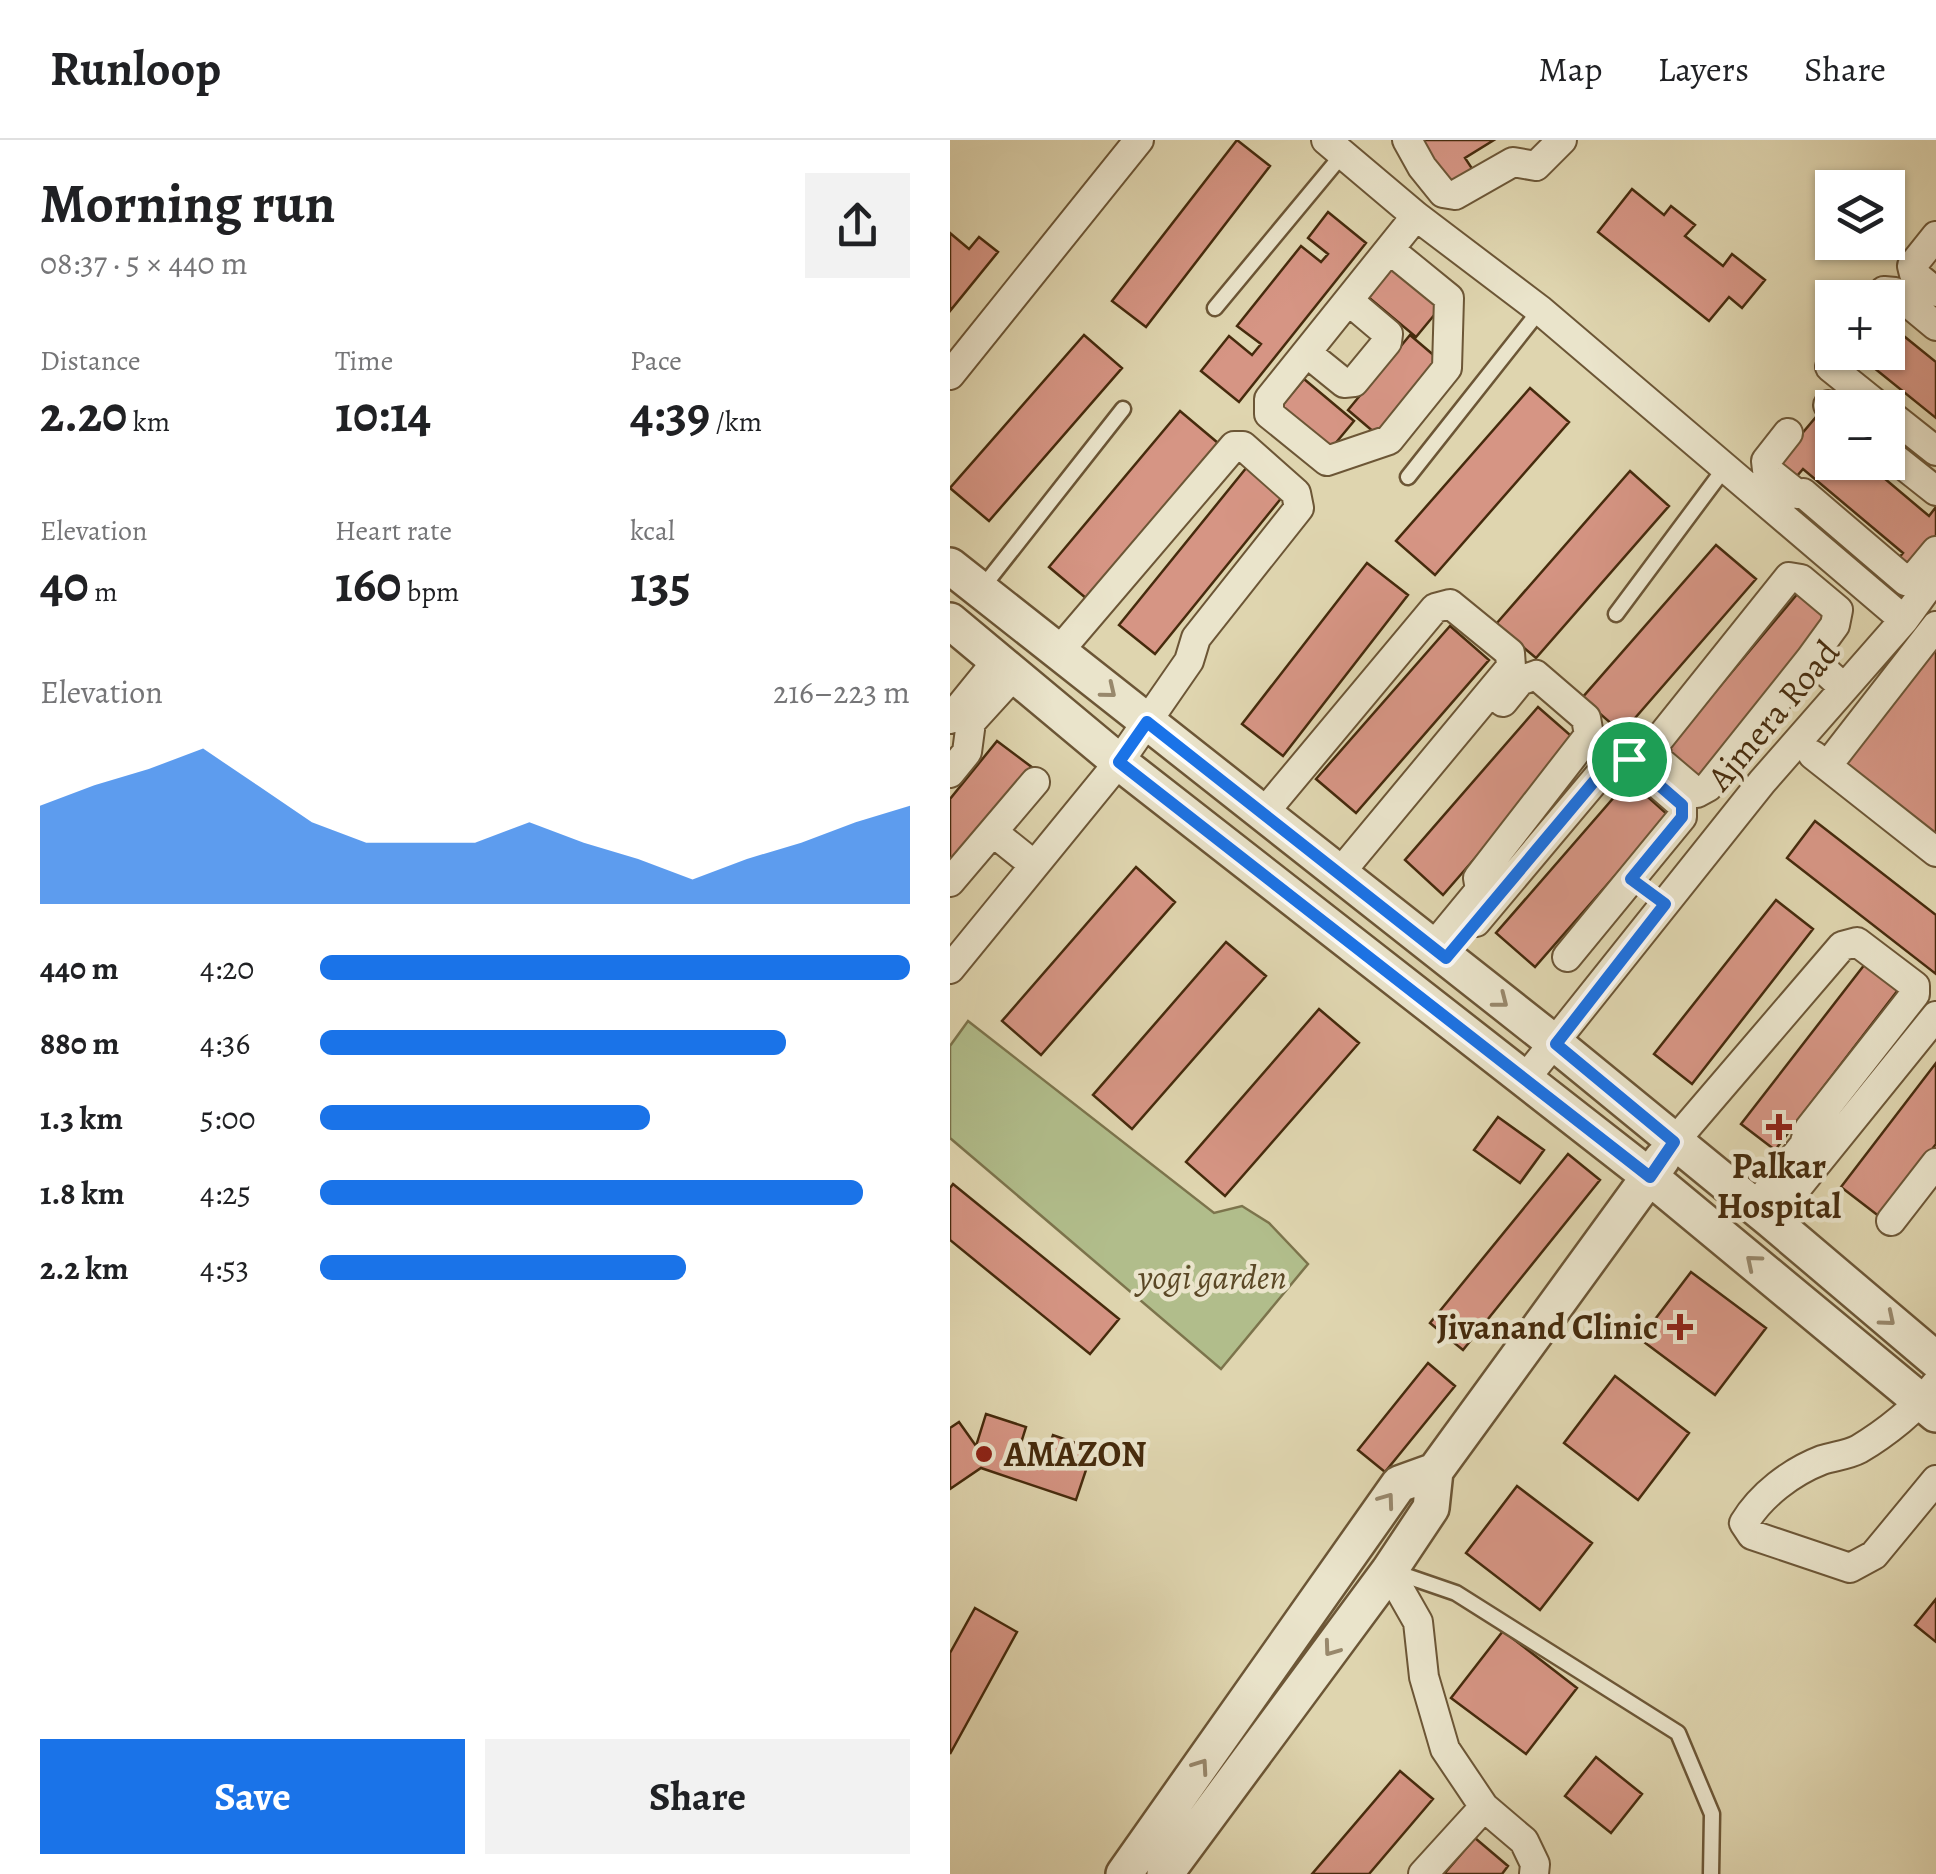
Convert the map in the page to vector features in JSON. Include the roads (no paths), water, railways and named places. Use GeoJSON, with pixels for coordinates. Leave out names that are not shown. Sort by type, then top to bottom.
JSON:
{"type":"FeatureCollection","features":[{"type":"Feature","properties":{"kind":"street"},"geometry":{"type":"LineString","coordinates":[[950,375],[1140,140]]}},
{"type":"Feature","properties":{"kind":"street"},"geometry":{"type":"LineString","coordinates":[[1407,140],[1443,193],[1455,195],[1513,162],[1536,166],[1562,140]]}},
{"type":"Feature","properties":{"kind":"street"},"geometry":{"type":"LineString","coordinates":[[1334,148],[1540,310],[1904,620]]}},
{"type":"Feature","properties":{"kind":"street"},"geometry":{"type":"LineString","coordinates":[[1390,250],[1448,298],[1451,305],[1447,368],[1389,440],[1327,461],[1269,414],[1269,399],[1390,250],[1422,167]]}},
{"type":"Feature","properties":{"kind":"street"},"geometry":{"type":"LineString","coordinates":[[1936,236],[1912,266],[1914,274],[1936,292]]}},
{"type":"Feature","properties":{"kind":"street"},"geometry":{"type":"LineString","coordinates":[[1905,300],[1936,326]]}},
{"type":"Feature","properties":{"kind":"street"},"geometry":{"type":"LineString","coordinates":[[1307,352],[1344,383],[1354,382],[1387,342],[1388,334],[1349,301]]}},
{"type":"Feature","properties":{"kind":"street"},"geometry":{"type":"LineString","coordinates":[[1834,370],[1859,390]]}},
{"type":"Feature","properties":{"kind":"street"},"geometry":{"type":"LineString","coordinates":[[1905,426],[1936,451]]}},
{"type":"Feature","properties":{"kind":"street"},"geometry":{"type":"LineString","coordinates":[[1788,434],[1766,461],[1767,470],[1797,494],[1804,494],[1910,581],[1936,551]]}},
{"type":"Feature","properties":{"kind":"street"},"geometry":{"type":"LineString","coordinates":[[950,969],[1119,762],[1190,661],[1196,638],[1299,508],[1296,493],[1244,446],[1234,446],[1059,650]]}},
{"type":"Feature","properties":{"kind":"street"},"geometry":{"type":"LineString","coordinates":[[1905,466],[1936,492]]}},
{"type":"Feature","properties":{"kind":"street"},"geometry":{"type":"LineString","coordinates":[[1793,528],[1815,503]]}},
{"type":"Feature","properties":{"kind":"street"},"geometry":{"type":"LineString","coordinates":[[1848,573],[1868,548]]}},
{"type":"Feature","properties":{"kind":"street"},"geometry":{"type":"LineString","coordinates":[[950,566],[1556,1044],[1936,1360]]}},
{"type":"Feature","properties":{"kind":"street","name":"Ajmera Road"},"geometry":{"type":"LineString","coordinates":[[1525,1080],[1762,782],[1904,620],[1936,576]]}},
{"type":"Feature","properties":{"kind":"street"},"geometry":{"type":"LineString","coordinates":[[1789,577],[1801,579],[1838,610],[1835,625],[1810,658],[1708,787],[1697,793],[1657,759],[1656,743],[1789,577]]}},
{"type":"Feature","properties":{"kind":"street"},"geometry":{"type":"LineString","coordinates":[[1262,815],[1436,608],[1450,604],[1510,653],[1512,666],[1345,879]]}},
{"type":"Feature","properties":{"kind":"street"},"geometry":{"type":"LineString","coordinates":[[950,621],[1119,762],[1650,1177],[1808,1308],[1931,1400],[1856,1451],[1792,1474],[1744,1523],[1752,1535],[1850,1568],[1874,1554],[1936,1480]]}},
{"type":"Feature","properties":{"kind":"street"},"geometry":{"type":"LineString","coordinates":[[1827,766],[1936,626]]}},
{"type":"Feature","properties":{"kind":"street"},"geometry":{"type":"LineString","coordinates":[[1810,658],[1844,688]]}},
{"type":"Feature","properties":{"kind":"street"},"geometry":{"type":"LineString","coordinates":[[950,719],[1005,668]]}},
{"type":"Feature","properties":{"kind":"street"},"geometry":{"type":"LineString","coordinates":[[950,773],[968,752],[972,722],[1005,668]]}},
{"type":"Feature","properties":{"kind":"street"},"geometry":{"type":"LineString","coordinates":[[1345,879],[1520,681],[1536,675],[1586,718],[1589,735],[1478,878],[1480,890],[1440,953]]}},
{"type":"Feature","properties":{"kind":"street"},"geometry":{"type":"LineString","coordinates":[[1796,742],[1936,852]]}},
{"type":"Feature","properties":{"kind":"street"},"geometry":{"type":"LineString","coordinates":[[1730,758],[1762,782]]}},
{"type":"Feature","properties":{"kind":"street"},"geometry":{"type":"LineString","coordinates":[[1440,953],[1612,760],[1629,759],[1682,805],[1682,817],[1567,957]]}},
{"type":"Feature","properties":{"kind":"street"},"geometry":{"type":"LineString","coordinates":[[950,882],[1034,782]]}},
{"type":"Feature","properties":{"kind":"street"},"geometry":{"type":"LineString","coordinates":[[993,832],[1034,865]]}},
{"type":"Feature","properties":{"kind":"street"},"geometry":{"type":"LineString","coordinates":[[1631,879],[1665,904]]}},
{"type":"Feature","properties":{"kind":"street"},"geometry":{"type":"LineString","coordinates":[[1124,1874],[1168,1851],[1389,1570],[1431,1508],[1435,1471],[1674,1142],[1842,946],[1856,942],[1915,986],[1915,994],[1809,1129],[1804,1145],[1763,1213]]}},
{"type":"Feature","properties":{"kind":"street"},"geometry":{"type":"LineString","coordinates":[[1763,1213],[1936,1016]]}},
{"type":"Feature","properties":{"kind":"street"},"geometry":{"type":"LineString","coordinates":[[1891,1221],[1936,1163]]}},
{"type":"Feature","properties":{"kind":"street"},"geometry":{"type":"LineString","coordinates":[[1808,1308],[1836,1274]]}},
{"type":"Feature","properties":{"kind":"street"},"geometry":{"type":"LineString","coordinates":[[1168,1851],[1399,1484],[1435,1471]]}},
{"type":"Feature","properties":{"kind":"street"},"geometry":{"type":"LineString","coordinates":[[1389,1570],[1418,1622],[1424,1677],[1445,1750],[1484,1807],[1524,1841],[1535,1864],[1534,1874]]}},
{"type":"Feature","properties":{"kind":"street"},"geometry":{"type":"LineString","coordinates":[[1423,1874],[1484,1807]]}},
{"type":"Feature","properties":{"kind":"lane"},"geometry":{"type":"LineString","coordinates":[[1216,308],[1334,148]]}},
{"type":"Feature","properties":{"kind":"lane"},"geometry":{"type":"LineString","coordinates":[[1408,477],[1540,310]]}},
{"type":"Feature","properties":{"kind":"lane"},"geometry":{"type":"LineString","coordinates":[[982,588],[1124,409]]}},
{"type":"Feature","properties":{"kind":"lane"},"geometry":{"type":"LineString","coordinates":[[1616,614],[1724,468]]}},
{"type":"Feature","properties":{"kind":"lane"},"geometry":{"type":"LineString","coordinates":[[1389,1570],[1456,1594],[1678,1733],[1712,1814],[1711,1874]]}},
{"type":"Feature","properties":{"kind":"place","name":"Palkar Hospital"},"geometry":{"type":"Point","coordinates":[1779,1127]}},
{"type":"Feature","properties":{"kind":"place","name":"Jivanand Clinic"},"geometry":{"type":"Point","coordinates":[1680,1327]}},
{"type":"Feature","properties":{"kind":"place","name":"AMAZON"},"geometry":{"type":"Point","coordinates":[984,1454]}},
{"type":"Feature","properties":{"kind":"park label","name":"yogi garden"},"geometry":{"type":"Point","coordinates":[1212,1277]}}]}
